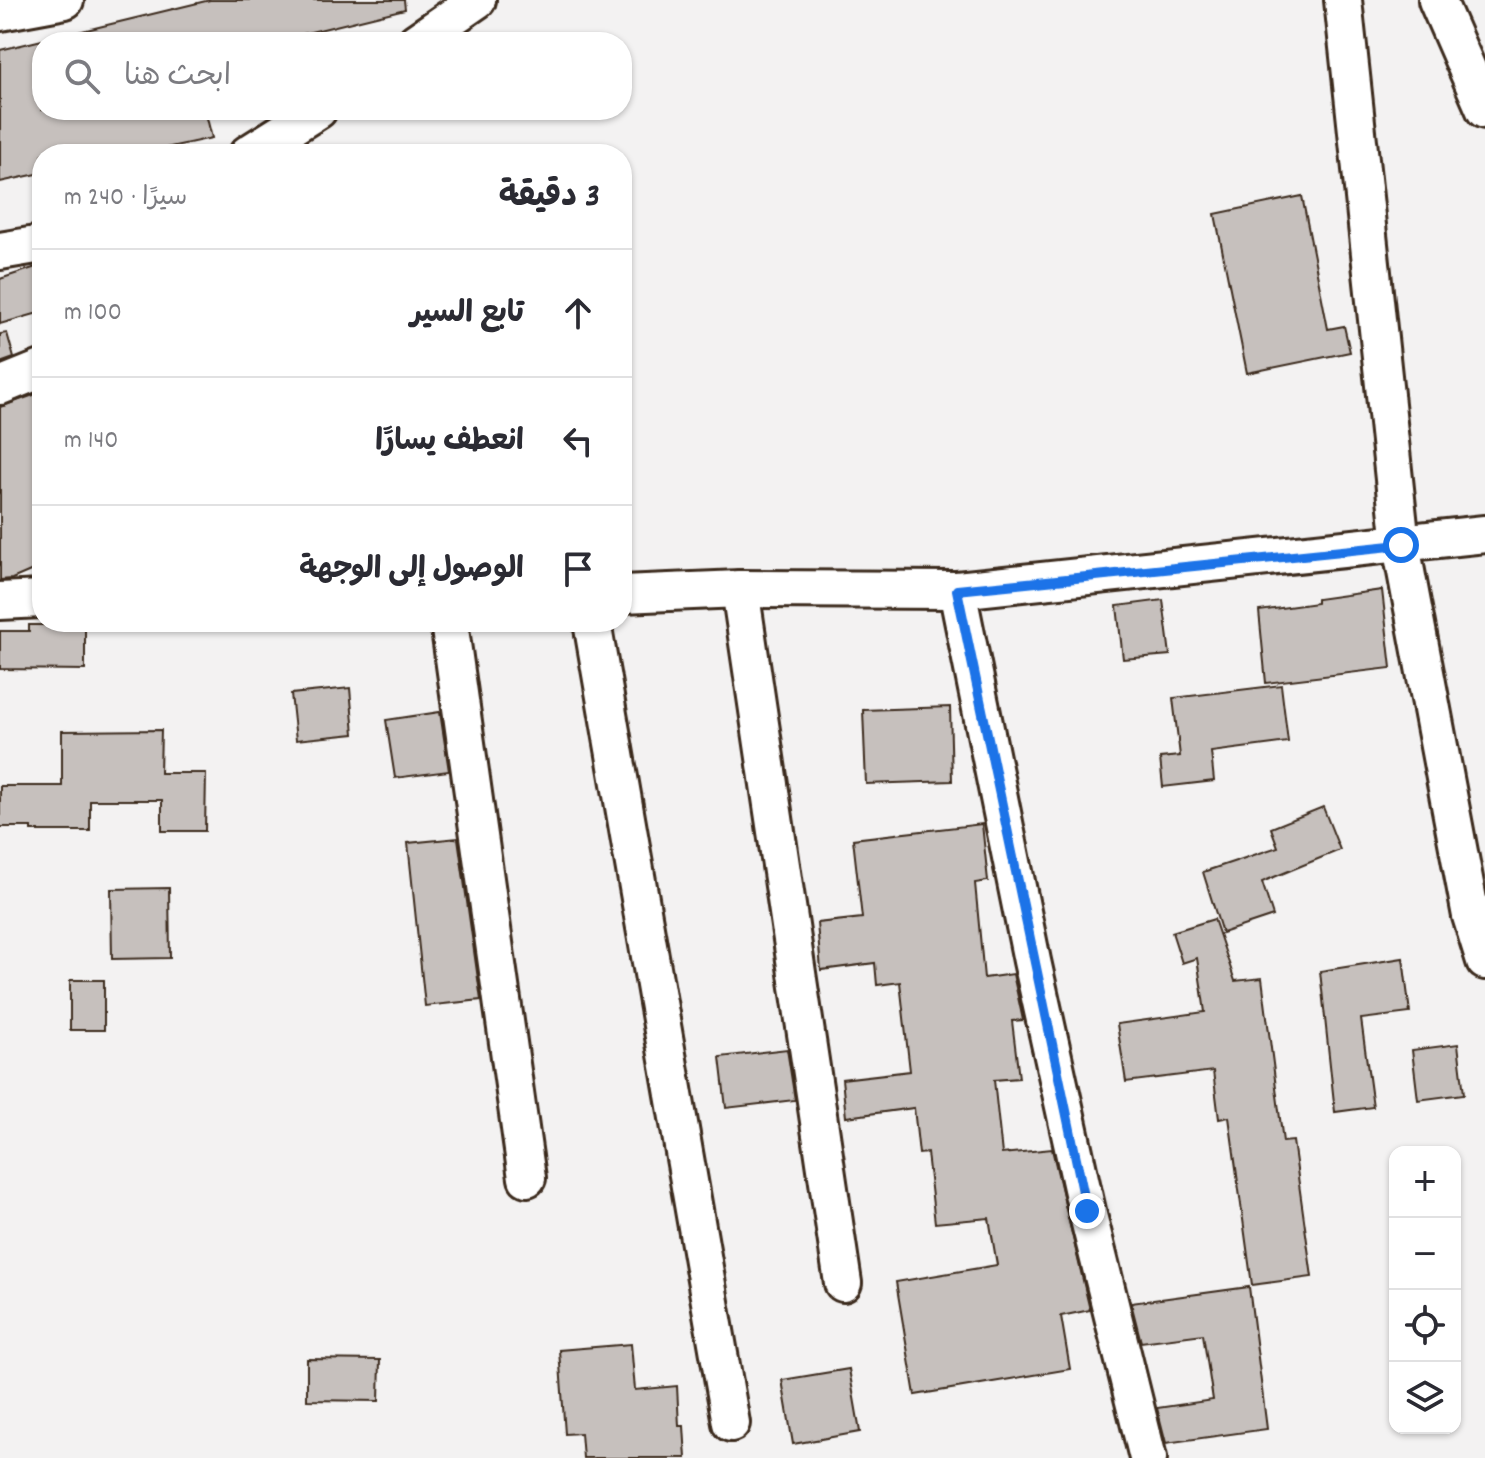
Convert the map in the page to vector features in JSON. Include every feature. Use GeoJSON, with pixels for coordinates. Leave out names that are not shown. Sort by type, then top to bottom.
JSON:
{"type":"FeatureCollection","features":[{"type":"Feature","properties":{"kind":"street"},"geometry":{"type":"LineString","coordinates":[[0,12],[65,0]]}},
{"type":"Feature","properties":{"kind":"street"},"geometry":{"type":"LineString","coordinates":[[431,32],[477,0]]}},
{"type":"Feature","properties":{"kind":"street"},"geometry":{"type":"LineString","coordinates":[[1343,0],[1401,545],[1471,916],[1485,961]]}},
{"type":"Feature","properties":{"kind":"street"},"geometry":{"type":"LineString","coordinates":[[1437,0],[1485,110]]}},
{"type":"Feature","properties":{"kind":"street"},"geometry":{"type":"LineString","coordinates":[[264,144],[302,120]]}},
{"type":"Feature","properties":{"kind":"street"},"geometry":{"type":"LineString","coordinates":[[0,251],[32,246]]}},
{"type":"Feature","properties":{"kind":"street"},"geometry":{"type":"LineString","coordinates":[[0,386],[32,373]]}},
{"type":"Feature","properties":{"kind":"street"},"geometry":{"type":"LineString","coordinates":[[632,594],[740,589],[957,590],[1485,534]]}},
{"type":"Feature","properties":{"kind":"street"},"geometry":{"type":"LineString","coordinates":[[740,589],[843,1283]]}},
{"type":"Feature","properties":{"kind":"street"},"geometry":{"type":"LineString","coordinates":[[957,590],[1087,1211],[1148,1458]]}},
{"type":"Feature","properties":{"kind":"street"},"geometry":{"type":"LineString","coordinates":[[0,601],[32,599]]}},
{"type":"Feature","properties":{"kind":"street"},"geometry":{"type":"LineString","coordinates":[[450,632],[527,1178]]}},
{"type":"Feature","properties":{"kind":"street"},"geometry":{"type":"LineString","coordinates":[[594,632],[731,1423]]}},
{"type":"Feature","properties":{"kind":"building"},"geometry":{"type":"Polygon","coordinates":[[[210,0],[404,0],[405,9],[311,32],[78,32],[210,0]]]}},
{"type":"Feature","properties":{"kind":"building"},"geometry":{"type":"Polygon","coordinates":[[[32,42],[32,120],[208,120],[212,138],[184,144],[32,144],[32,175],[0,182],[0,50],[32,42]]]}},
{"type":"Feature","properties":{"kind":"building"},"geometry":{"type":"Polygon","coordinates":[[[1302,196],[1328,329],[1344,326],[1350,352],[1247,373],[1215,214],[1302,196]]]}},
{"type":"Feature","properties":{"kind":"building"},"geometry":{"type":"Polygon","coordinates":[[[32,268],[32,315],[0,324],[0,279],[32,268]]]}},
{"type":"Feature","properties":{"kind":"building"},"geometry":{"type":"Polygon","coordinates":[[[7,333],[14,358],[0,363],[0,334],[7,333]]]}},
{"type":"Feature","properties":{"kind":"building"},"geometry":{"type":"Polygon","coordinates":[[[32,396],[32,570],[12,579],[0,580],[0,407],[32,396]]]}},
{"type":"Feature","properties":{"kind":"building"},"geometry":{"type":"Polygon","coordinates":[[[1382,590],[1391,668],[1266,683],[1259,611],[1382,590]]]}},
{"type":"Feature","properties":{"kind":"building"},"geometry":{"type":"Polygon","coordinates":[[[1163,600],[1170,655],[1123,659],[1117,606],[1163,600]]]}},
{"type":"Feature","properties":{"kind":"building"},"geometry":{"type":"Polygon","coordinates":[[[29,625],[32,625],[32,632],[85,632],[85,670],[0,669],[0,631],[29,631],[29,625]]]}},
{"type":"Feature","properties":{"kind":"building"},"geometry":{"type":"Polygon","coordinates":[[[1281,685],[1288,742],[1211,752],[1214,781],[1163,787],[1160,758],[1180,756],[1173,698],[1281,685]]]}},
{"type":"Feature","properties":{"kind":"building"},"geometry":{"type":"Polygon","coordinates":[[[350,688],[354,734],[296,740],[291,694],[350,688]]]}},
{"type":"Feature","properties":{"kind":"building"},"geometry":{"type":"Polygon","coordinates":[[[950,707],[952,781],[866,784],[863,710],[950,707]]]}},
{"type":"Feature","properties":{"kind":"building"},"geometry":{"type":"Polygon","coordinates":[[[440,712],[449,771],[395,778],[386,720],[440,712]]]}},
{"type":"Feature","properties":{"kind":"building"},"geometry":{"type":"Polygon","coordinates":[[[161,730],[160,773],[206,773],[205,831],[162,831],[162,800],[90,800],[90,831],[31,831],[31,827],[0,827],[0,786],[62,786],[62,731],[161,730]]]}},
{"type":"Feature","properties":{"kind":"building"},"geometry":{"type":"Polygon","coordinates":[[[1323,807],[1340,850],[1262,882],[1273,916],[1222,933],[1203,872],[1278,847],[1271,828],[1323,807]]]}},
{"type":"Feature","properties":{"kind":"building"},"geometry":{"type":"Polygon","coordinates":[[[982,824],[988,881],[975,883],[984,978],[1013,974],[1023,1020],[1012,1021],[1019,1078],[994,1080],[1002,1154],[1052,1149],[1090,1310],[1061,1316],[1070,1369],[915,1395],[896,1282],[997,1265],[989,1218],[935,1223],[927,1153],[919,1154],[914,1108],[846,1117],[842,1079],[910,1071],[900,982],[877,985],[875,963],[821,970],[817,923],[862,918],[853,839],[982,824]]]}},
{"type":"Feature","properties":{"kind":"building"},"geometry":{"type":"Polygon","coordinates":[[[458,838],[481,1000],[425,1006],[408,843],[458,838]]]}},
{"type":"Feature","properties":{"kind":"building"},"geometry":{"type":"Polygon","coordinates":[[[169,888],[170,958],[112,959],[111,889],[169,888]]]}},
{"type":"Feature","properties":{"kind":"building"},"geometry":{"type":"Polygon","coordinates":[[[1214,919],[1235,981],[1262,978],[1283,1142],[1293,1141],[1312,1277],[1252,1285],[1229,1117],[1219,1119],[1213,1071],[1126,1082],[1117,1024],[1205,1012],[1197,958],[1182,963],[1172,932],[1214,919]]]}},
{"type":"Feature","properties":{"kind":"building"},"geometry":{"type":"Polygon","coordinates":[[[1403,958],[1410,1013],[1361,1019],[1373,1107],[1335,1112],[1320,971],[1403,958]]]}},
{"type":"Feature","properties":{"kind":"building"},"geometry":{"type":"Polygon","coordinates":[[[70,980],[104,980],[104,1030],[70,1030],[70,980]]]}},
{"type":"Feature","properties":{"kind":"building"},"geometry":{"type":"Polygon","coordinates":[[[1458,1044],[1464,1094],[1418,1100],[1412,1050],[1458,1044]]]}},
{"type":"Feature","properties":{"kind":"building"},"geometry":{"type":"Polygon","coordinates":[[[787,1049],[795,1100],[726,1108],[720,1057],[787,1049]]]}},
{"type":"Feature","properties":{"kind":"building"},"geometry":{"type":"Polygon","coordinates":[[[1249,1287],[1267,1429],[1166,1443],[1157,1408],[1213,1400],[1203,1334],[1141,1342],[1131,1303],[1249,1287]]]}},
{"type":"Feature","properties":{"kind":"building"},"geometry":{"type":"Polygon","coordinates":[[[631,1344],[635,1390],[677,1386],[679,1426],[684,1426],[686,1458],[583,1458],[581,1433],[565,1434],[559,1350],[631,1344]]]}},
{"type":"Feature","properties":{"kind":"building"},"geometry":{"type":"Polygon","coordinates":[[[307,1359],[380,1360],[379,1401],[307,1400],[307,1359]]]}},
{"type":"Feature","properties":{"kind":"building"},"geometry":{"type":"Polygon","coordinates":[[[849,1369],[860,1432],[793,1444],[782,1380],[849,1369]]]}},
{"type":"Feature","properties":{"kind":"route"},"geometry":{"type":"LineString","coordinates":[[1087,1211],[1032,961],[957,590],[1401,545]]}}]}
